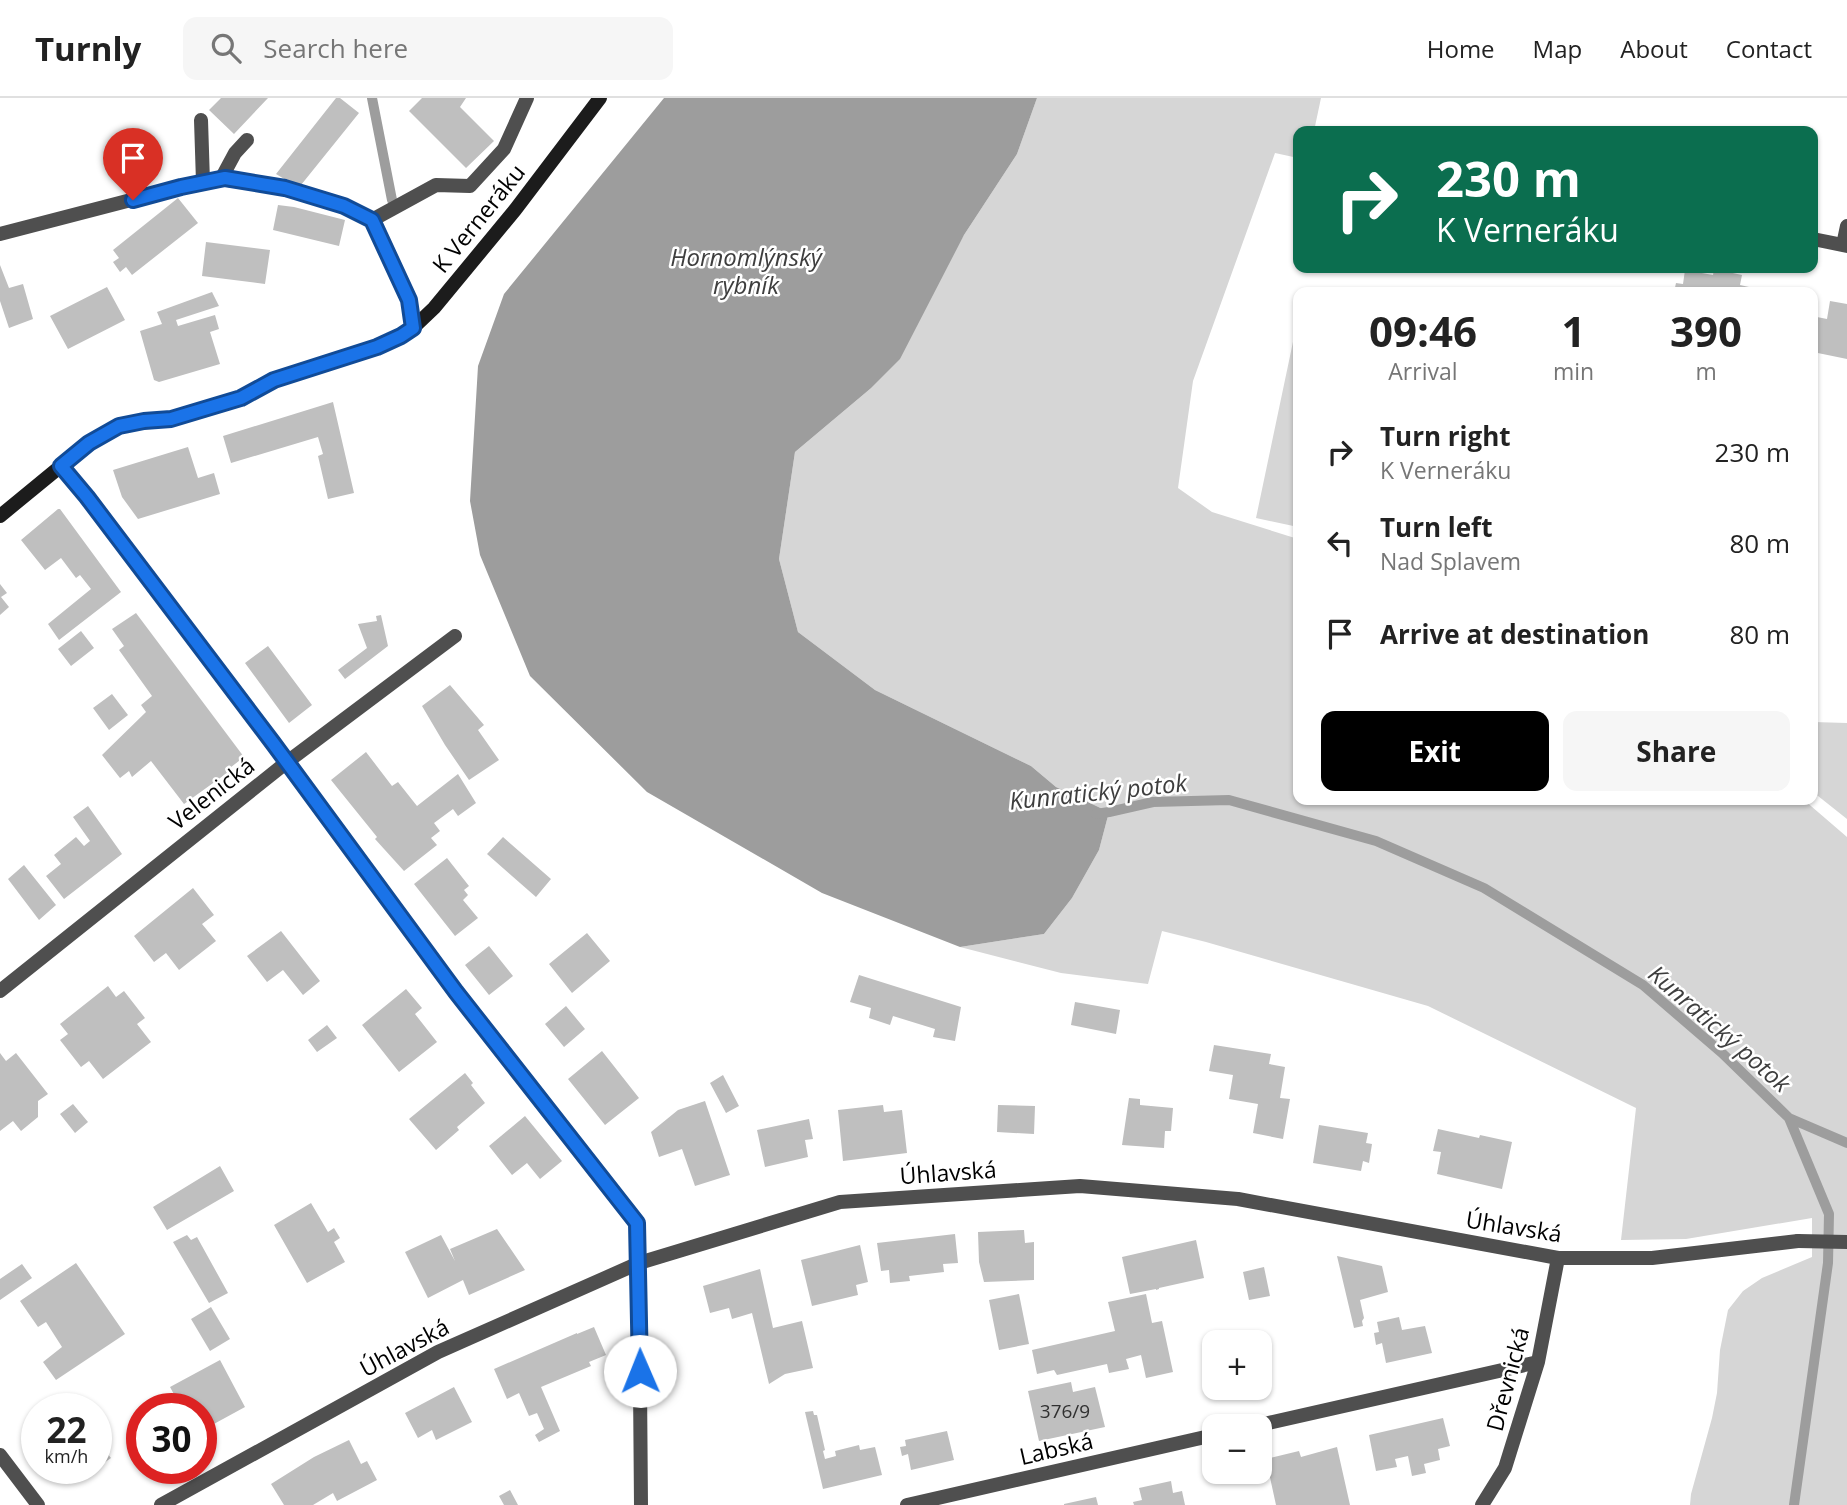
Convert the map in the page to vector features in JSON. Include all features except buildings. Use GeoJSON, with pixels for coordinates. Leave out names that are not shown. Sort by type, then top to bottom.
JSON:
{"type":"FeatureCollection","features":[{"type":"Feature","properties":{"kind":"street"},"geometry":{"type":"LineString","coordinates":[[372,220],[436,185],[470,186],[504,149],[527,98]]}},
{"type":"Feature","properties":{"kind":"street","name":"K Verneráku"},"geometry":{"type":"LineString","coordinates":[[0,516],[89,443],[119,426],[171,419],[241,398],[274,380],[377,347],[413,328],[434,308],[515,210],[600,98]]}},
{"type":"Feature","properties":{"kind":"street"},"geometry":{"type":"LineString","coordinates":[[201,120],[203,183]]}},
{"type":"Feature","properties":{"kind":"street"},"geometry":{"type":"LineString","coordinates":[[221,179],[235,153],[247,141]]}},
{"type":"Feature","properties":{"kind":"street"},"geometry":{"type":"LineString","coordinates":[[0,234],[221,179],[285,188],[344,206],[372,220],[409,300],[413,328]]}},
{"type":"Feature","properties":{"kind":"street"},"geometry":{"type":"LineString","coordinates":[[1818,240],[1845,246],[1847,226]]}},
{"type":"Feature","properties":{"kind":"street"},"geometry":{"type":"LineString","coordinates":[[61,466],[287,762],[456,992],[637,1223],[640,1505]]}},
{"type":"Feature","properties":{"kind":"street","name":"Velenická"},"geometry":{"type":"LineString","coordinates":[[0,991],[287,762],[455,636]]}},
{"type":"Feature","properties":{"kind":"street","name":"Úhlavská"},"geometry":{"type":"LineString","coordinates":[[161,1505],[438,1352],[639,1263],[840,1202],[1080,1186],[1238,1199],[1558,1258],[1653,1258],[1798,1241],[1847,1242]]}},
{"type":"Feature","properties":{"kind":"street","name":"Dřevnická"},"geometry":{"type":"LineString","coordinates":[[1482,1505],[1505,1468],[1538,1362],[1558,1258]]}},
{"type":"Feature","properties":{"kind":"street"},"geometry":{"type":"LineString","coordinates":[[1272,1422],[1538,1362]]}},
{"type":"Feature","properties":{"kind":"street","name":"Labská"},"geometry":{"type":"LineString","coordinates":[[907,1505],[1202,1438]]}},
{"type":"Feature","properties":{"kind":"street"},"geometry":{"type":"LineString","coordinates":[[0,1455],[37,1505]]}},
{"type":"Feature","properties":{"kind":"shaded area"},"geometry":{"type":"Polygon","coordinates":[[[1037,98],[1321,98],[1315,126],[1293,126],[1293,157],[1275,153],[1193,381],[1178,488],[1212,512],[1293,537],[1293,805],[1810,805],[1847,837],[1847,1505],[1690,1505],[1717,1393],[1720,1350],[1728,1310],[1743,1291],[1762,1278],[1812,1257],[1812,1218],[1686,1239],[1621,1240],[1636,1108],[1428,1006],[1162,931],[1148,984],[1061,973],[960,947],[1044,934],[1072,898],[1099,850],[1109,812],[1056,787],[1031,766],[875,690],[798,632],[779,559],[795,452],[870,389],[1017,154],[1037,98]]]}},
{"type":"Feature","properties":{"kind":"shaded area"},"geometry":{"type":"Polygon","coordinates":[[[1293,342],[1293,526],[1256,518],[1293,342]]]}},
{"type":"Feature","properties":{"kind":"shaded area"},"geometry":{"type":"Polygon","coordinates":[[[1818,722],[1847,723],[1847,819],[1818,796],[1818,722]]]}},
{"type":"Feature","properties":{"kind":"water","name":"Hornomlýnský rybník"},"geometry":{"type":"Polygon","coordinates":[[[664,98],[1037,98],[1017,154],[964,235],[900,359],[870,389],[795,452],[779,559],[798,632],[875,690],[1031,766],[1056,787],[1109,812],[1099,850],[1072,898],[1044,934],[960,947],[822,893],[647,792],[530,676],[480,555],[470,501],[478,366],[504,294],[664,98]]]}},
{"type":"Feature","properties":{"kind":"waterway","name":"Kunratický potok"},"geometry":{"type":"LineString","coordinates":[[372,98],[392,200]]}},
{"type":"Feature","properties":{"kind":"waterway","name":"Kunratický potok"},"geometry":{"type":"LineString","coordinates":[[1096,814],[1153,802],[1229,800],[1376,841],[1484,888],[1643,985],[1722,1053],[1789,1118],[1829,1214],[1828,1263],[1794,1505]]}},
{"type":"Feature","properties":{"kind":"waterway"},"geometry":{"type":"LineString","coordinates":[[1789,1118],[1847,1143]]}},
{"type":"Feature","properties":{"kind":"route"},"geometry":{"type":"LineString","coordinates":[[133,200],[225,178],[285,188],[344,206],[372,220],[409,300],[413,328],[401,336],[377,347],[274,380],[241,398],[198,412],[171,419],[119,426],[100,435],[61,466],[273,743],[456,992],[637,1223],[640,1371]]}}]}
